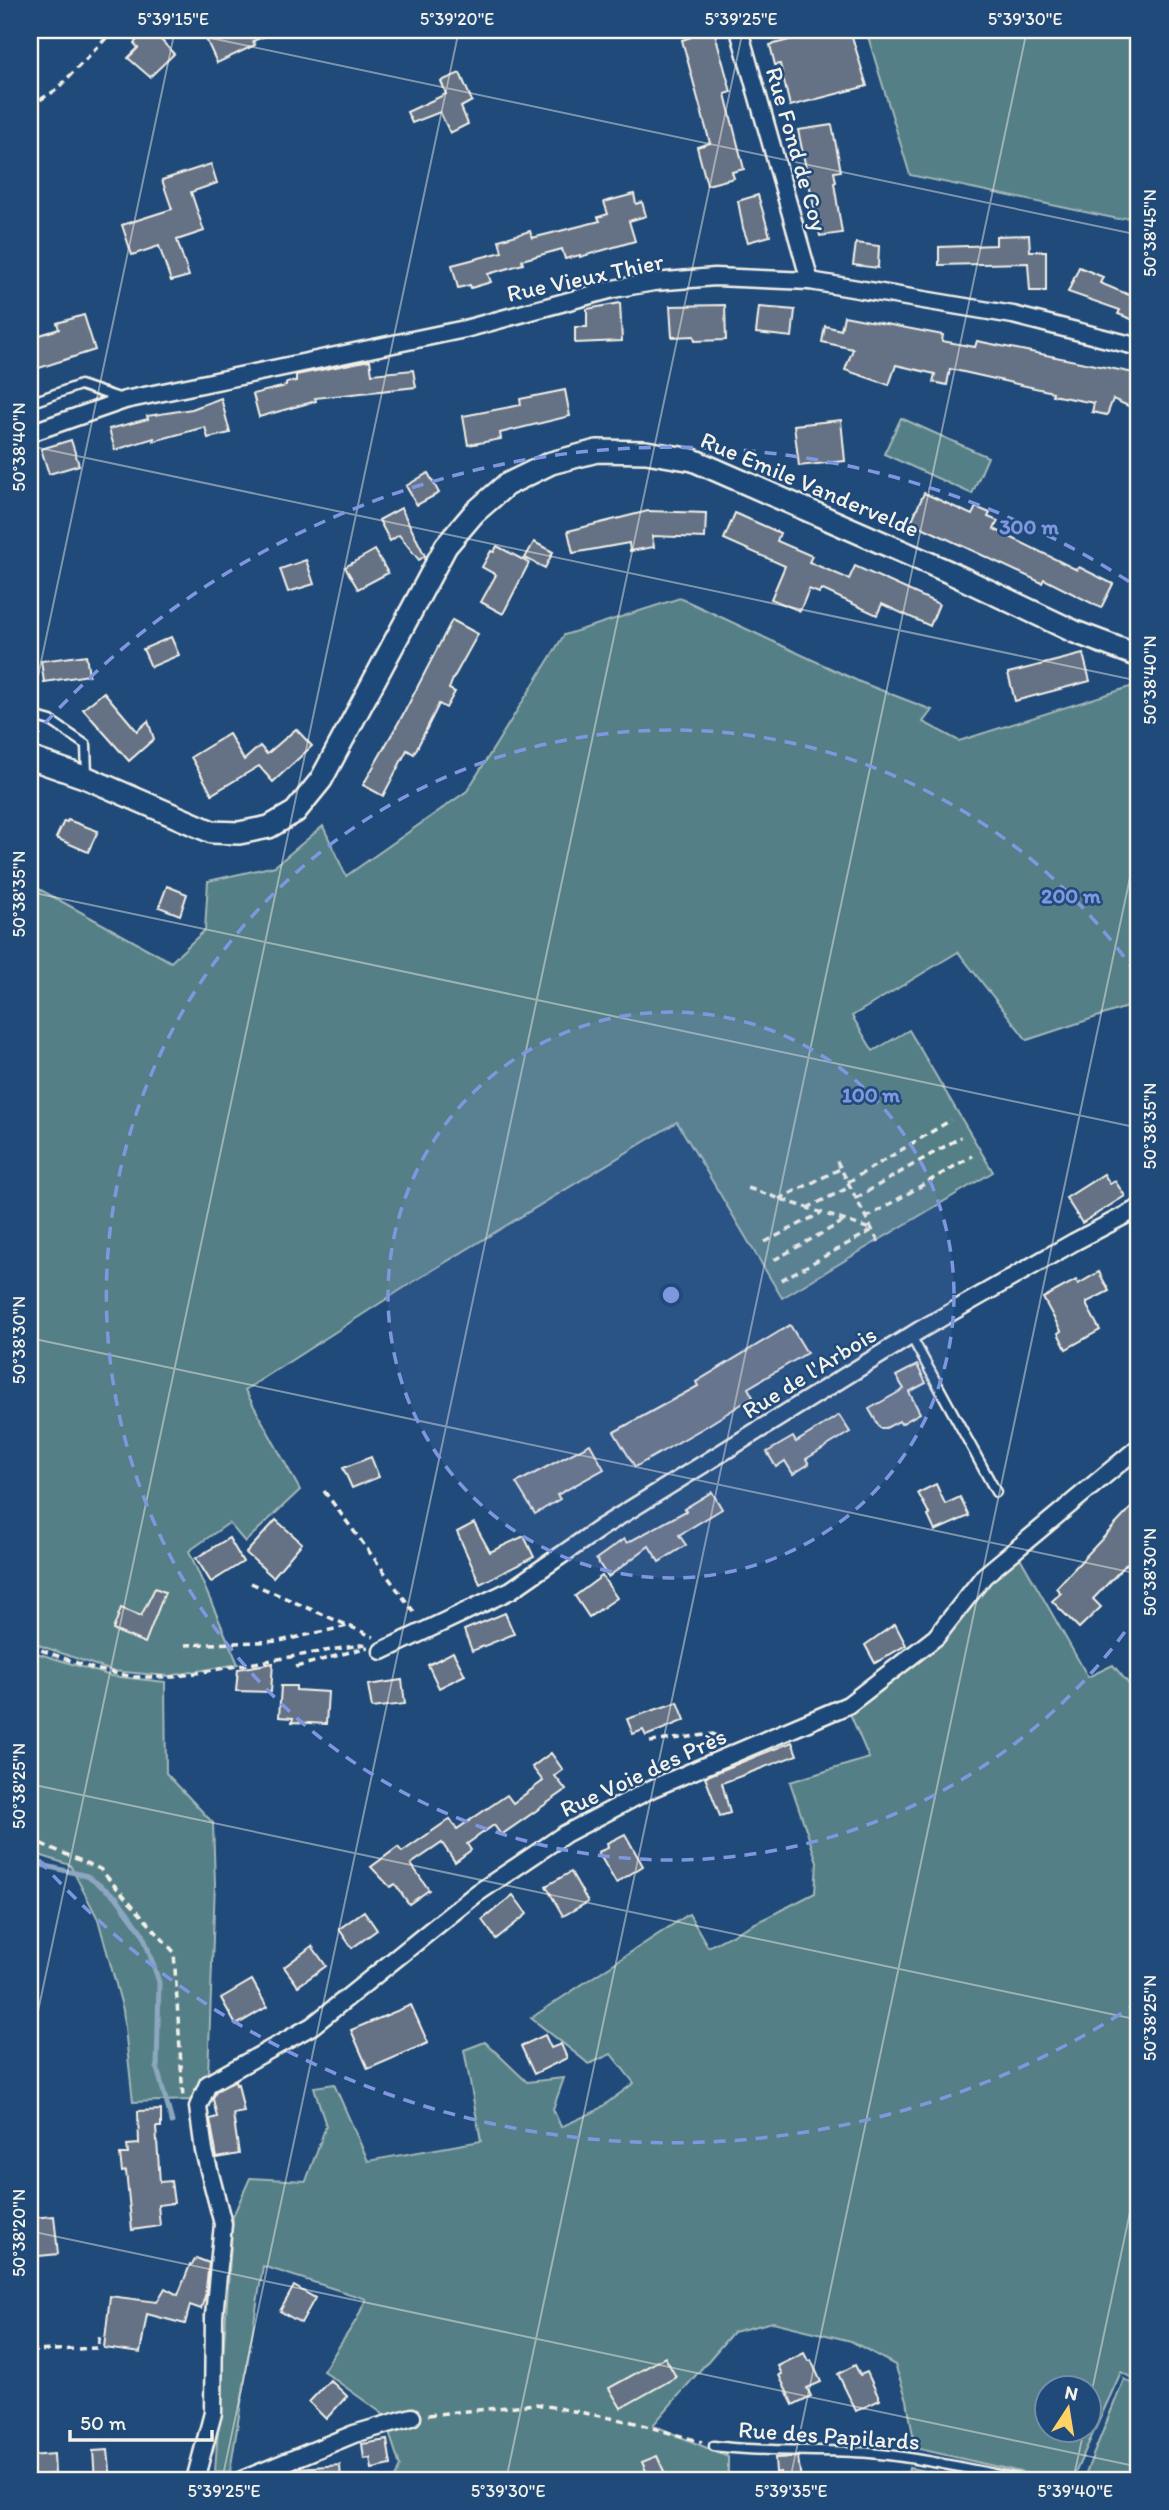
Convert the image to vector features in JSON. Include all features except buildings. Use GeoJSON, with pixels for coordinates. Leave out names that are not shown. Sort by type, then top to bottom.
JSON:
{"type":"FeatureCollection","features":[{"type":"Feature","properties":{"kind":"street","name":"Rue Fond de Coy"},"geometry":{"type":"LineString","coordinates":[[739,30],[810,281]]}},
{"type":"Feature","properties":{"kind":"street","name":"Rue Vieux Thier"},"geometry":{"type":"LineString","coordinates":[[30,433],[125,400],[465,329],[613,289],[654,282],[715,277],[810,281],[1013,316],[1139,347]]}},
{"type":"Feature","properties":{"kind":"street","name":"Rue Emile Vandervelde"},"geometry":{"type":"LineString","coordinates":[[88,778],[212,832],[239,832],[269,827],[295,812],[321,780],[453,538],[474,513],[506,485],[551,463],[597,451],[646,452],[694,460],[948,572],[1075,632],[1139,656]]}},
{"type":"Feature","properties":{"kind":"street"},"geometry":{"type":"LineString","coordinates":[[30,758],[88,778]]}},
{"type":"Feature","properties":{"kind":"street","name":"Rue de l'Arbois"},"geometry":{"type":"LineString","coordinates":[[384,1648],[429,1630],[511,1590],[602,1527],[911,1336],[1074,1242],[1139,1208]]}},
{"type":"Feature","properties":{"kind":"street","name":"Rue Voie des Près"},"geometry":{"type":"LineString","coordinates":[[195,2480],[213,2413],[214,2316],[223,2224],[204,2151],[198,2107],[208,2084],[312,2025],[477,1894],[565,1833],[653,1788],[848,1705],[936,1637],[984,1576],[1139,1447]]}},
{"type":"Feature","properties":{"kind":"street"},"geometry":{"type":"LineString","coordinates":[[242,2480],[354,2434],[412,2417]]}},
{"type":"Feature","properties":{"kind":"lane","name":"Rue Vieux Thier"},"geometry":{"type":"LineString","coordinates":[[30,402],[80,386],[125,400]]}},
{"type":"Feature","properties":{"kind":"lane"},"geometry":{"type":"LineString","coordinates":[[30,715],[51,721],[86,745],[88,778]]}},
{"type":"Feature","properties":{"kind":"lane"},"geometry":{"type":"LineString","coordinates":[[911,1336],[996,1492]]}},
{"type":"Feature","properties":{"kind":"lane","name":"Rue des Papilards"},"geometry":{"type":"LineString","coordinates":[[714,2446],[745,2451],[869,2453],[933,2462],[1024,2480]]}},
{"type":"Feature","properties":{"kind":"path"},"geometry":{"type":"LineString","coordinates":[[30,106],[56,90],[114,30]]}},
{"type":"Feature","properties":{"kind":"path"},"geometry":{"type":"LineString","coordinates":[[807,1208],[849,1185],[951,1120]]}},
{"type":"Feature","properties":{"kind":"path"},"geometry":{"type":"LineString","coordinates":[[856,1198],[961,1137]]}},
{"type":"Feature","properties":{"kind":"path"},"geometry":{"type":"LineString","coordinates":[[866,1218],[972,1156]]}},
{"type":"Feature","properties":{"kind":"path"},"geometry":{"type":"LineString","coordinates":[[837,1161],[880,1245]]}},
{"type":"Feature","properties":{"kind":"path"},"geometry":{"type":"LineString","coordinates":[[779,1199],[841,1169]]}},
{"type":"Feature","properties":{"kind":"path"},"geometry":{"type":"LineString","coordinates":[[748,1188],[873,1230]]}},
{"type":"Feature","properties":{"kind":"path"},"geometry":{"type":"LineString","coordinates":[[765,1242],[821,1213]]}},
{"type":"Feature","properties":{"kind":"path"},"geometry":{"type":"LineString","coordinates":[[774,1260],[844,1221]]}},
{"type":"Feature","properties":{"kind":"path"},"geometry":{"type":"LineString","coordinates":[[781,1280],[873,1230]]}},
{"type":"Feature","properties":{"kind":"path"},"geometry":{"type":"LineString","coordinates":[[324,1491],[429,1630]]}},
{"type":"Feature","properties":{"kind":"path"},"geometry":{"type":"LineString","coordinates":[[251,1583],[348,1626],[384,1648]]}},
{"type":"Feature","properties":{"kind":"path"},"geometry":{"type":"LineString","coordinates":[[184,1645],[279,1641],[348,1626]]}},
{"type":"Feature","properties":{"kind":"path"},"geometry":{"type":"LineString","coordinates":[[30,1646],[94,1669],[134,1677],[173,1677],[370,1643],[384,1648]]}},
{"type":"Feature","properties":{"kind":"path"},"geometry":{"type":"LineString","coordinates":[[296,1667],[367,1647],[384,1648]]}},
{"type":"Feature","properties":{"kind":"path"},"geometry":{"type":"LineString","coordinates":[[650,1742],[713,1734],[739,1752]]}},
{"type":"Feature","properties":{"kind":"path"},"geometry":{"type":"LineString","coordinates":[[30,1839],[100,1869],[174,1952],[183,2105]]}},
{"type":"Feature","properties":{"kind":"path"},"geometry":{"type":"LineString","coordinates":[[30,2351],[98,2348],[100,2333]]}},
{"type":"Feature","properties":{"kind":"path"},"geometry":{"type":"LineString","coordinates":[[412,2417],[536,2403],[632,2422],[714,2446]]}},
{"type":"Feature","properties":{"kind":"green space"},"geometry":{"type":"Polygon","coordinates":[[[866,30],[1139,30],[1139,215],[1118,219],[910,175],[866,30]]]}},
{"type":"Feature","properties":{"kind":"green space"},"geometry":{"type":"Polygon","coordinates":[[[901,418],[988,457],[972,494],[884,454],[901,418]]]}},
{"type":"Feature","properties":{"kind":"green space"},"geometry":{"type":"Polygon","coordinates":[[[680,598],[860,682],[932,710],[923,722],[959,741],[1139,684],[1139,1003],[1027,1040],[958,952],[852,1016],[873,1051],[909,1030],[993,1172],[782,1298],[677,1122],[413,1282],[245,1390],[300,1490],[245,1542],[229,1523],[189,1551],[238,1664],[169,1676],[112,1671],[30,1642],[30,884],[171,962],[205,930],[208,881],[275,866],[323,826],[346,876],[467,791],[564,635],[680,598]]]}},
{"type":"Feature","properties":{"kind":"green space"},"geometry":{"type":"Polygon","coordinates":[[[1018,1554],[1088,1677],[1113,1665],[1139,1696],[1139,2382],[1121,2372],[1102,2414],[1102,2374],[1032,2374],[1032,2444],[1088,2444],[1072,2480],[1055,2480],[915,2448],[907,2400],[895,2365],[851,2341],[773,2322],[733,2332],[653,2425],[728,2457],[728,2480],[394,2480],[400,2466],[383,2414],[323,2371],[357,2319],[366,2299],[263,2266],[230,2472],[215,2471],[233,2216],[250,2178],[306,2181],[326,2126],[314,2087],[334,2084],[368,2161],[481,2141],[464,2050],[485,2042],[527,2082],[564,2078],[553,2109],[561,2127],[596,2111],[634,2083],[611,2054],[589,2064],[531,2018],[689,1914],[708,1947],[815,1893],[817,1862],[790,1782],[869,1758],[848,1709],[1018,1554]]]}},
{"type":"Feature","properties":{"kind":"green space"},"geometry":{"type":"Polygon","coordinates":[[[30,1651],[111,1676],[165,1682],[166,1773],[213,1823],[215,1883],[208,2074],[191,2100],[133,2102],[123,2010],[98,1919],[70,1865],[30,1852],[30,1651]]]}},
{"type":"Feature","properties":{"kind":"green space"},"geometry":{"type":"Polygon","coordinates":[[[1124,2379],[1139,2388],[1139,2480],[1083,2480],[1098,2444],[1102,2444],[1102,2433],[1124,2379]]]}},
{"type":"Feature","properties":{"kind":"green space"},"geometry":{"type":"Polygon","coordinates":[[[909,2468],[973,2480],[907,2480],[909,2468]]]}},
{"type":"Feature","properties":{"kind":"waterway"},"geometry":{"type":"LineString","coordinates":[[30,1862],[87,1876],[116,1897],[143,1934],[159,1982],[157,2068],[172,2122]]}}]}
